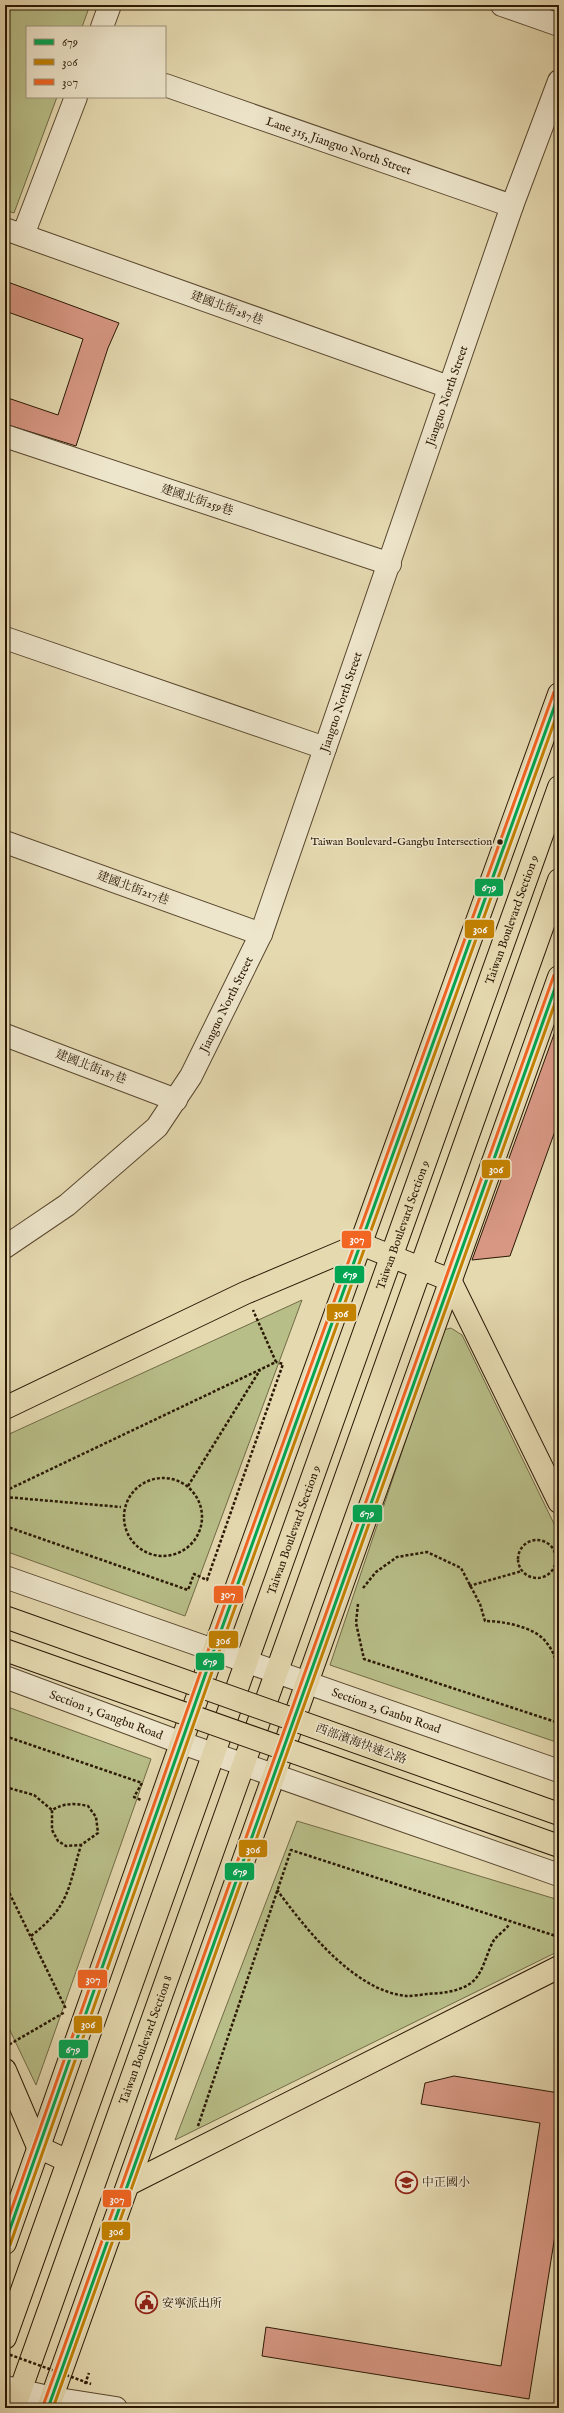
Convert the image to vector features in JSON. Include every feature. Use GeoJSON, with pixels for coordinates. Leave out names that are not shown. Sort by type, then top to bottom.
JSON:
{"type":"FeatureCollection","features":[{"type":"Feature","properties":{"kind":"main road"},"geometry":{"type":"LineString","coordinates":[[5,2243],[214,1650],[559,694]]}},
{"type":"Feature","properties":{"kind":"main road","name":"Taiwan Boulevard Section 9"},"geometry":{"type":"LineString","coordinates":[[246,1661],[559,787]]}},
{"type":"Feature","properties":{"kind":"main road"},"geometry":{"type":"LineString","coordinates":[[277,1672],[559,880]]}},
{"type":"Feature","properties":{"kind":"main road"},"geometry":{"type":"LineString","coordinates":[[50,2403],[559,977]]}},
{"type":"Feature","properties":{"kind":"main road"},"geometry":{"type":"LineString","coordinates":[[5,1408],[245,1293],[361,1244],[450,1280],[559,1502]]}},
{"type":"Feature","properties":{"kind":"main road","name":"西部濱海快速公路"},"geometry":{"type":"LineString","coordinates":[[5,1617],[559,1814]]}},
{"type":"Feature","properties":{"kind":"main road"},"geometry":{"type":"LineString","coordinates":[[5,1650],[559,1846]]}},
{"type":"Feature","properties":{"kind":"main road"},"geometry":{"type":"LineString","coordinates":[[5,2338],[246,1661]]}},
{"type":"Feature","properties":{"kind":"main road","name":"Taiwan Boulevard Section 8"},"geometry":{"type":"LineString","coordinates":[[13,2395],[277,1672]]}},
{"type":"Feature","properties":{"kind":"main road"},"geometry":{"type":"LineString","coordinates":[[129,2184],[559,1966]]}},
{"type":"Feature","properties":{"kind":"main road"},"geometry":{"type":"LineString","coordinates":[[5,2070],[38,2147],[68,2161]]}},
{"type":"Feature","properties":{"kind":"street"},"geometry":{"type":"LineString","coordinates":[[102,26],[110,5]]}},
{"type":"Feature","properties":{"kind":"street"},"geometry":{"type":"LineString","coordinates":[[502,5],[559,26]]}},
{"type":"Feature","properties":{"kind":"street","name":"Jianguo North Street"},"geometry":{"type":"LineString","coordinates":[[5,1247],[14,1232],[67,1205],[157,1128],[191,1076],[261,934],[390,564],[449,387],[512,206],[559,81]]}},
{"type":"Feature","properties":{"kind":"street","name":"Lane 315, Jianguo North Street"},"geometry":{"type":"LineString","coordinates":[[166,85],[512,206]]}},
{"type":"Feature","properties":{"kind":"street"},"geometry":{"type":"LineString","coordinates":[[14,232],[76,98]]}},
{"type":"Feature","properties":{"kind":"street","name":"建國北街287巷"},"geometry":{"type":"LineString","coordinates":[[14,232],[449,387]]}},
{"type":"Feature","properties":{"kind":"street","name":"建國北街259巷"},"geometry":{"type":"LineString","coordinates":[[5,436],[390,564]]}},
{"type":"Feature","properties":{"kind":"street"},"geometry":{"type":"LineString","coordinates":[[5,638],[325,748]]}},
{"type":"Feature","properties":{"kind":"street","name":"建國北街217巷"},"geometry":{"type":"LineString","coordinates":[[5,842],[261,934]]}},
{"type":"Feature","properties":{"kind":"street","name":"建國北街187巷"},"geometry":{"type":"LineString","coordinates":[[5,1035],[176,1100]]}},
{"type":"Feature","properties":{"kind":"street"},"geometry":{"type":"LineString","coordinates":[[5,1577],[214,1650]]}},
{"type":"Feature","properties":{"kind":"street","name":"Section 2, Ganbu Road"},"geometry":{"type":"LineString","coordinates":[[214,1650],[559,1771]]}},
{"type":"Feature","properties":{"kind":"street","name":"Section 1, Gangbu Road"},"geometry":{"type":"LineString","coordinates":[[5,1677],[213,1754],[275,1775]]}},
{"type":"Feature","properties":{"kind":"street"},"geometry":{"type":"LineString","coordinates":[[275,1775],[559,1875]]}},
{"type":"Feature","properties":{"kind":"street"},"geometry":{"type":"LineString","coordinates":[[13,2395],[50,2403],[116,2408]]}},
{"type":"Feature","properties":{"kind":"path"},"geometry":{"type":"LineString","coordinates":[[245,1293],[276,1362]]}},
{"type":"Feature","properties":{"kind":"path"},"geometry":{"type":"LineString","coordinates":[[5,1491],[276,1362],[283,1364],[207,1580],[194,1574],[188,1590],[5,1526]]}},
{"type":"Feature","properties":{"kind":"path"},"geometry":{"type":"LineString","coordinates":[[188,1486],[260,1370]]}},
{"type":"Feature","properties":{"kind":"path"},"geometry":{"type":"LineString","coordinates":[[156,1478],[176,1480],[188,1486],[197,1497],[202,1525],[196,1538],[187,1548],[177,1554],[164,1556],[143,1550],[133,1542],[127,1530],[124,1518],[127,1505],[133,1492],[144,1483],[156,1478]]}},
{"type":"Feature","properties":{"kind":"path"},"geometry":{"type":"LineString","coordinates":[[5,1497],[121,1507]]}},
{"type":"Feature","properties":{"kind":"path"},"geometry":{"type":"LineString","coordinates":[[540,1541],[552,1548],[556,1561],[554,1568],[546,1576],[532,1578],[522,1571],[518,1561],[519,1554],[526,1544],[540,1541]]}},
{"type":"Feature","properties":{"kind":"path"},"geometry":{"type":"LineString","coordinates":[[359,1594],[376,1572],[398,1557],[427,1552],[461,1568],[469,1586],[480,1604],[485,1621],[506,1621],[545,1640],[554,1654],[559,1670]]}},
{"type":"Feature","properties":{"kind":"path"},"geometry":{"type":"LineString","coordinates":[[469,1586],[522,1571]]}},
{"type":"Feature","properties":{"kind":"path"},"geometry":{"type":"LineString","coordinates":[[358,1601],[356,1623],[359,1643],[364,1659],[559,1723]]}},
{"type":"Feature","properties":{"kind":"path"},"geometry":{"type":"LineString","coordinates":[[5,1736],[142,1783],[134,1797],[146,1801]]}},
{"type":"Feature","properties":{"kind":"path"},"geometry":{"type":"LineString","coordinates":[[5,1787],[34,1795],[52,1810]]}},
{"type":"Feature","properties":{"kind":"path"},"geometry":{"type":"LineString","coordinates":[[77,1804],[88,1806],[96,1817],[98,1833],[81,1845],[66,1846],[58,1841],[52,1830],[52,1810],[62,1805],[77,1804]]}},
{"type":"Feature","properties":{"kind":"path"},"geometry":{"type":"LineString","coordinates":[[31,1936],[50,1920],[65,1900],[81,1845]]}},
{"type":"Feature","properties":{"kind":"path"},"geometry":{"type":"LineString","coordinates":[[204,2126],[197,2129],[291,1850],[559,1937]]}},
{"type":"Feature","properties":{"kind":"path"},"geometry":{"type":"LineString","coordinates":[[5,1884],[67,2011]]}},
{"type":"Feature","properties":{"kind":"path"},"geometry":{"type":"LineString","coordinates":[[277,1890],[310,1933],[322,1942],[334,1957],[368,1983],[406,1996],[439,1994],[458,1989],[471,1982],[479,1972],[495,1940],[509,1925]]}},
{"type":"Feature","properties":{"kind":"path"},"geometry":{"type":"LineString","coordinates":[[5,2047],[67,2011],[70,2003]]}},
{"type":"Feature","properties":{"kind":"path"},"geometry":{"type":"LineString","coordinates":[[5,2353],[91,2384]]}},
{"type":"Feature","properties":{"kind":"green space"},"geometry":{"type":"Polygon","coordinates":[[[5,5],[90,5],[82,26],[26,26],[26,98],[57,98],[14,213],[5,210],[5,5]]]}},
{"type":"Feature","properties":{"kind":"green space"},"geometry":{"type":"Polygon","coordinates":[[[302,1300],[185,1616],[5,1551],[5,1436],[302,1300]]]}},
{"type":"Feature","properties":{"kind":"green space"},"geometry":{"type":"Polygon","coordinates":[[[451,1328],[462,1335],[559,1534],[559,1743],[330,1665],[443,1330],[451,1328]]]}},
{"type":"Feature","properties":{"kind":"green space"},"geometry":{"type":"Polygon","coordinates":[[[5,1706],[151,1759],[36,2085],[5,2020],[5,1706]]]}},
{"type":"Feature","properties":{"kind":"green space"},"geometry":{"type":"Polygon","coordinates":[[[297,1821],[559,1900],[559,1951],[175,2140],[297,1821]]]}},
{"type":"Feature","properties":{"kind":"building"},"geometry":{"type":"Polygon","coordinates":[[[5,281],[119,323],[108,348],[76,446],[5,424],[5,397],[58,415],[83,339],[5,311],[5,281]]]}},
{"type":"Feature","properties":{"kind":"building"},"geometry":{"type":"Polygon","coordinates":[[[557,1026],[559,1027],[559,1120],[510,1256],[472,1260],[557,1026]]]}},
{"type":"Feature","properties":{"kind":"building"},"geometry":{"type":"Polygon","coordinates":[[[454,2076],[559,2093],[559,2210],[529,2399],[262,2356],[266,2327],[501,2366],[540,2123],[421,2104],[425,2083],[454,2076]]]}},
{"type":"Feature","properties":{"kind":"transit line","name":"307"},"geometry":{"type":"LineString","coordinates":[[5,2228],[209,1648],[554,692]]}},
{"type":"Feature","properties":{"kind":"transit line","name":"679"},"geometry":{"type":"LineString","coordinates":[[5,2243],[214,1650],[559,694]]}},
{"type":"Feature","properties":{"kind":"transit line","name":"306"},"geometry":{"type":"LineString","coordinates":[[10,2245],[219,1652],[559,709]]}},
{"type":"Feature","properties":{"kind":"transit line","name":"307"},"geometry":{"type":"LineString","coordinates":[[43,2406],[554,975]]}},
{"type":"Feature","properties":{"kind":"transit line","name":"679"},"geometry":{"type":"LineString","coordinates":[[48,2408],[559,977]]}},
{"type":"Feature","properties":{"kind":"transit line","name":"306"},"geometry":{"type":"LineString","coordinates":[[53,2408],[559,992]]}},
{"type":"Feature","properties":{"kind":"place","name":"Taiwan Boulevard-Gangbu Intersection"},"geometry":{"type":"Point","coordinates":[500,842]}},
{"type":"Feature","properties":{"kind":"place","name":"中正國小"},"geometry":{"type":"Point","coordinates":[406,2182]}},
{"type":"Feature","properties":{"kind":"place","name":"安寧派出所"},"geometry":{"type":"Point","coordinates":[147,2303]}}]}
